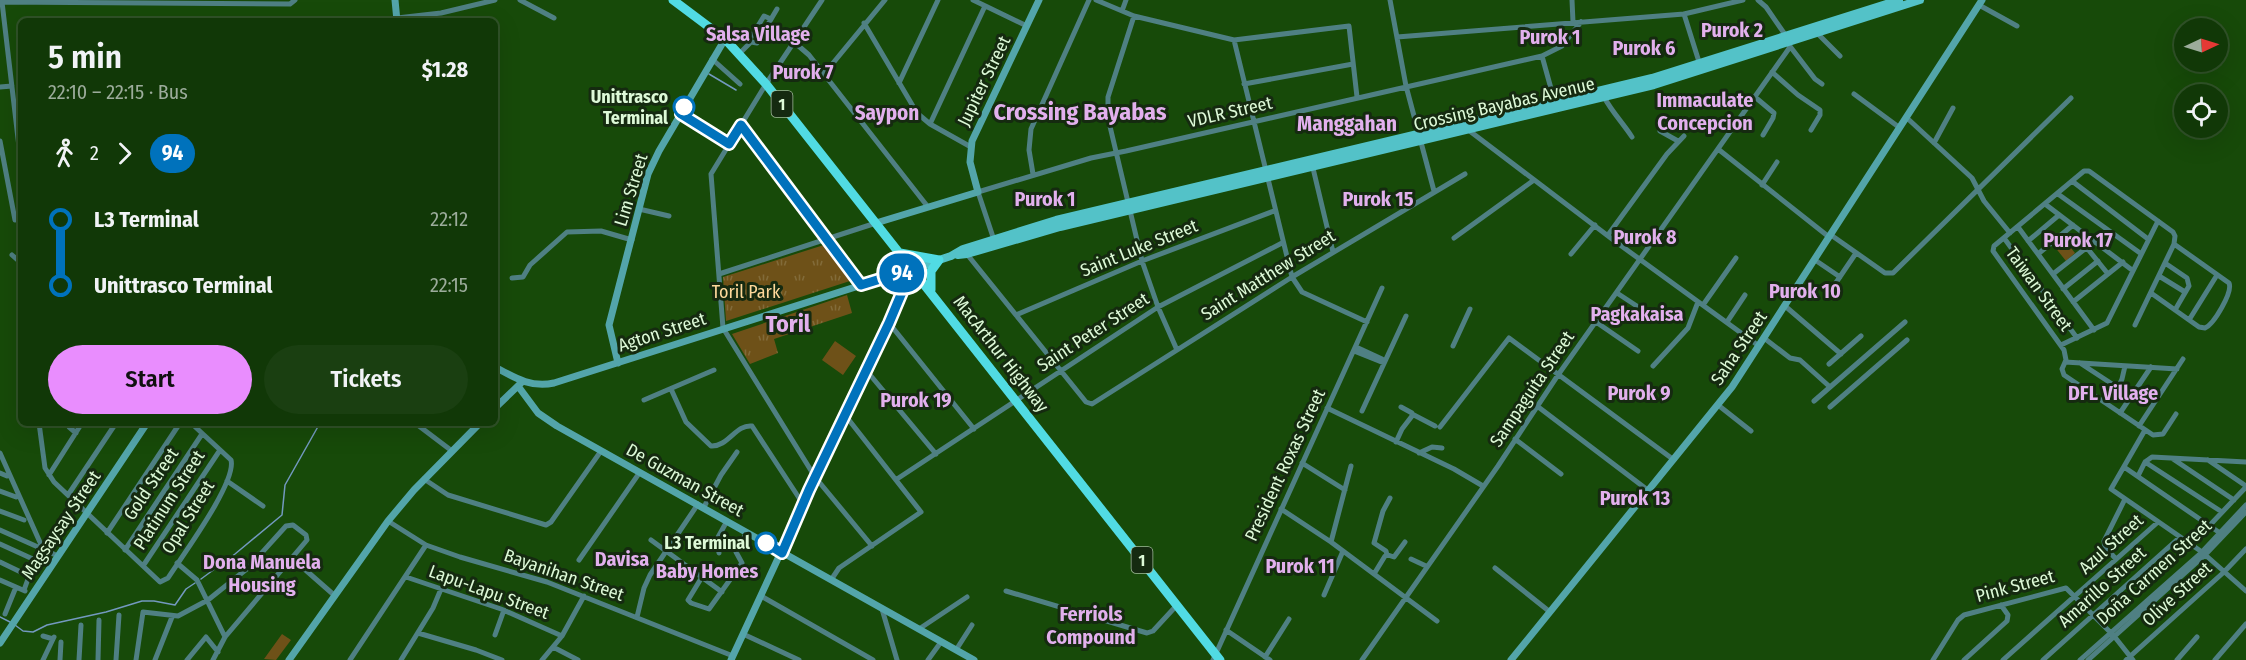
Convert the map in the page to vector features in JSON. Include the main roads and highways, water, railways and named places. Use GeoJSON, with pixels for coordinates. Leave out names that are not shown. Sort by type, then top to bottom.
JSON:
{"type":"FeatureCollection","features":[{"type":"Feature","properties":{"kind":"highway","name":"MacArthur Highway"},"geometry":{"type":"LineString","coordinates":[[673,0],[724,39],[766,84],[1177,605],[1216,658]]}},
{"type":"Feature","properties":{"kind":"highway"},"geometry":{"type":"LineString","coordinates":[[900,253],[939,260],[931,272],[931,292]]}},
{"type":"Feature","properties":{"kind":"main road","name":"Crossing Bayabas Avenue"},"geometry":{"type":"LineString","coordinates":[[1788,42],[1899,0]]}},
{"type":"Feature","properties":{"kind":"main road","name":"Crossing Bayabas Avenue"},"geometry":{"type":"LineString","coordinates":[[912,269],[995,243],[1056,220],[1128,206],[1556,105],[1788,42],[1920,0]]}},
{"type":"Feature","properties":{"kind":"main road","name":"Crossing Bayabas Avenue"},"geometry":{"type":"LineString","coordinates":[[1556,105],[1654,85],[1700,67]]}},
{"type":"Feature","properties":{"kind":"waterway"},"geometry":{"type":"LineString","coordinates":[[709,74],[736,90]]}},
{"type":"Feature","properties":{"kind":"waterway"},"geometry":{"type":"LineString","coordinates":[[201,579],[282,515],[285,485],[318,426]]}},
{"type":"Feature","properties":{"kind":"waterway"},"geometry":{"type":"LineString","coordinates":[[15,625],[23,631],[33,632],[47,625],[106,612],[142,601],[175,605],[186,589],[195,583]]}},
{"type":"Feature","properties":{"kind":"waterway"},"geometry":{"type":"LineString","coordinates":[[0,617],[10,622]]}},
{"type":"Feature","properties":{"kind":"place","name":"Unittrasco Terminal"},"geometry":{"type":"Point","coordinates":[684,107]}},
{"type":"Feature","properties":{"kind":"place","name":"L3 Terminal"},"geometry":{"type":"Point","coordinates":[766,543]}},
{"type":"Feature","properties":{"kind":"district","name":"Purok 2"},"geometry":{"type":"Point","coordinates":[1732,30]}},
{"type":"Feature","properties":{"kind":"district","name":"Salsa Village"},"geometry":{"type":"Point","coordinates":[758,34]}},
{"type":"Feature","properties":{"kind":"district","name":"Purok 1"},"geometry":{"type":"Point","coordinates":[1550,37]}},
{"type":"Feature","properties":{"kind":"district","name":"Purok 6"},"geometry":{"type":"Point","coordinates":[1644,48]}},
{"type":"Feature","properties":{"kind":"district","name":"Purok 7"},"geometry":{"type":"Point","coordinates":[803,72]}},
{"type":"Feature","properties":{"kind":"district","name":"Crossing Bayabas"},"geometry":{"type":"Point","coordinates":[1080,112]}},
{"type":"Feature","properties":{"kind":"district","name":"Immaculate Concepcion"},"geometry":{"type":"Point","coordinates":[1705,112]}},
{"type":"Feature","properties":{"kind":"district","name":"Saypon"},"geometry":{"type":"Point","coordinates":[887,113]}},
{"type":"Feature","properties":{"kind":"district","name":"Manggahan"},"geometry":{"type":"Point","coordinates":[1347,124]}},
{"type":"Feature","properties":{"kind":"district","name":"Purok 1"},"geometry":{"type":"Point","coordinates":[1045,199]}},
{"type":"Feature","properties":{"kind":"district","name":"Purok 15"},"geometry":{"type":"Point","coordinates":[1378,199]}},
{"type":"Feature","properties":{"kind":"district","name":"Purok 8"},"geometry":{"type":"Point","coordinates":[1645,237]}},
{"type":"Feature","properties":{"kind":"district","name":"Purok 17"},"geometry":{"type":"Point","coordinates":[2078,240]}},
{"type":"Feature","properties":{"kind":"district","name":"Purok 10"},"geometry":{"type":"Point","coordinates":[1805,291]}},
{"type":"Feature","properties":{"kind":"district","name":"Pagkakaisa"},"geometry":{"type":"Point","coordinates":[1637,314]}},
{"type":"Feature","properties":{"kind":"district","name":"Toril"},"geometry":{"type":"Point","coordinates":[788,324]}},
{"type":"Feature","properties":{"kind":"district","name":"Purok 9"},"geometry":{"type":"Point","coordinates":[1639,393]}},
{"type":"Feature","properties":{"kind":"district","name":"DFL Village"},"geometry":{"type":"Point","coordinates":[2113,393]}},
{"type":"Feature","properties":{"kind":"district","name":"Purok 19"},"geometry":{"type":"Point","coordinates":[916,400]}},
{"type":"Feature","properties":{"kind":"district","name":"Purok 13"},"geometry":{"type":"Point","coordinates":[1635,498]}},
{"type":"Feature","properties":{"kind":"district","name":"Davisa"},"geometry":{"type":"Point","coordinates":[622,559]}},
{"type":"Feature","properties":{"kind":"district","name":"Purok 11"},"geometry":{"type":"Point","coordinates":[1300,566]}},
{"type":"Feature","properties":{"kind":"district","name":"Baby Homes"},"geometry":{"type":"Point","coordinates":[707,571]}},
{"type":"Feature","properties":{"kind":"district","name":"Dona Manuela Housing"},"geometry":{"type":"Point","coordinates":[262,574]}},
{"type":"Feature","properties":{"kind":"district","name":"Ferriols Compound"},"geometry":{"type":"Point","coordinates":[1091,626]}},
{"type":"Feature","properties":{"kind":"park label","name":"Toril Park"},"geometry":{"type":"Point","coordinates":[746,292]}}]}
